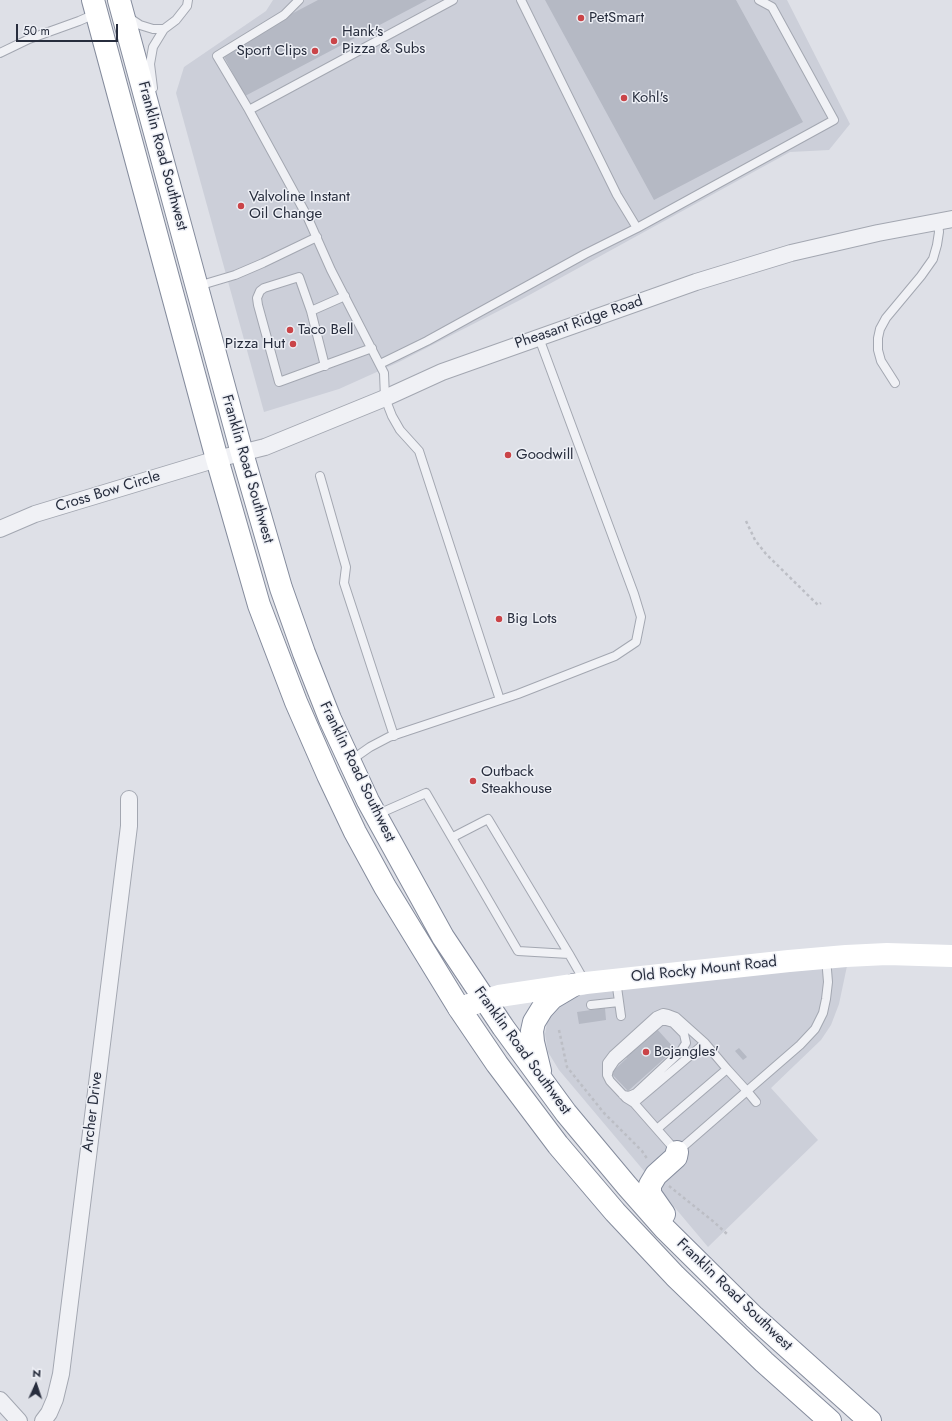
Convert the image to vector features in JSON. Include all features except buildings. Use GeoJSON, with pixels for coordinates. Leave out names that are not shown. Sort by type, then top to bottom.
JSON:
{"type":"FeatureCollection","features":[{"type":"Feature","properties":{"kind":"main road","name":"Franklin Road Southwest"},"geometry":{"type":"LineString","coordinates":[[95,7],[217,459],[259,605],[296,702],[325,769],[355,832],[385,887],[459,1008],[497,1064],[558,1145],[615,1212],[675,1276],[764,1362],[830,1421]]}},
{"type":"Feature","properties":{"kind":"main road","name":"Franklin Road Southwest"},"geometry":{"type":"LineString","coordinates":[[121,7],[198,286],[242,453],[286,602],[306,660],[349,762],[375,815],[443,937],[484,1000],[566,1114],[665,1229],[754,1317],[870,1421]]}},
{"type":"Feature","properties":{"kind":"main road","name":"Old Rocky Mount Road"},"geometry":{"type":"LineString","coordinates":[[459,1008],[499,996],[616,979],[826,958],[887,954],[952,956]]}},
{"type":"Feature","properties":{"kind":"main road"},"geometry":{"type":"LineString","coordinates":[[545,1085],[534,1049],[532,1036],[533,1026],[542,1009],[552,998],[580,984]]}},
{"type":"Feature","properties":{"kind":"main road"},"geometry":{"type":"LineString","coordinates":[[681,1152],[653,1178],[650,1185],[650,1194],[698,1262]]}},
{"type":"Feature","properties":{"kind":"street","name":"Pheasant Ridge Road"},"geometry":{"type":"LineString","coordinates":[[217,459],[265,447],[385,398],[442,372],[696,282],[791,253],[878,233],[945,220]]}},
{"type":"Feature","properties":{"kind":"street","name":"Cross Bow Circle"},"geometry":{"type":"LineString","coordinates":[[0,529],[35,514],[217,459]]}},
{"type":"Feature","properties":{"kind":"street","name":"Archer Drive"},"geometry":{"type":"LineString","coordinates":[[43,1421],[49,1413],[55,1399],[61,1374],[129,826],[129,798]]}},
{"type":"Feature","properties":{"kind":"street"},"geometry":{"type":"LineString","coordinates":[[0,1400],[19,1421]]}},
{"type":"Feature","properties":{"kind":"lane"},"geometry":{"type":"LineString","coordinates":[[149,108],[153,89],[150,64],[154,47],[164,29],[176,20],[187,6],[188,0]]}},
{"type":"Feature","properties":{"kind":"lane"},"geometry":{"type":"LineString","coordinates":[[299,0],[284,15],[217,56],[249,110],[307,216],[345,296],[380,364],[384,373],[385,398],[392,416],[400,430],[419,451],[500,700]]}},
{"type":"Feature","properties":{"kind":"lane"},"geometry":{"type":"LineString","coordinates":[[249,110],[453,0]]}},
{"type":"Feature","properties":{"kind":"lane"},"geometry":{"type":"LineString","coordinates":[[521,0],[617,195],[637,228]]}},
{"type":"Feature","properties":{"kind":"lane"},"geometry":{"type":"LineString","coordinates":[[380,364],[427,341],[834,120],[772,7],[759,0]]}},
{"type":"Feature","properties":{"kind":"lane"},"geometry":{"type":"LineString","coordinates":[[0,53],[29,39],[79,21],[95,7]]}},
{"type":"Feature","properties":{"kind":"lane"},"geometry":{"type":"LineString","coordinates":[[121,7],[140,25],[153,29],[164,29]]}},
{"type":"Feature","properties":{"kind":"lane"},"geometry":{"type":"LineString","coordinates":[[895,383],[881,361],[878,350],[880,329],[886,318],[921,276],[933,259],[938,245],[939,232],[945,220]]}},
{"type":"Feature","properties":{"kind":"lane"},"geometry":{"type":"LineString","coordinates":[[198,286],[235,275],[317,238]]}},
{"type":"Feature","properties":{"kind":"lane"},"geometry":{"type":"LineString","coordinates":[[325,366],[311,311],[299,277],[264,288],[260,291],[257,298],[258,306],[279,382],[325,366],[372,348]]}},
{"type":"Feature","properties":{"kind":"lane"},"geometry":{"type":"LineString","coordinates":[[311,311],[345,296]]}},
{"type":"Feature","properties":{"kind":"lane"},"geometry":{"type":"LineString","coordinates":[[349,762],[370,747],[394,736],[500,700],[615,656],[636,642],[641,617],[634,594],[538,338]]}},
{"type":"Feature","properties":{"kind":"lane"},"geometry":{"type":"LineString","coordinates":[[320,476],[346,567],[344,583],[394,736]]}},
{"type":"Feature","properties":{"kind":"lane"},"geometry":{"type":"LineString","coordinates":[[375,815],[426,793],[518,951],[569,954]]}},
{"type":"Feature","properties":{"kind":"lane"},"geometry":{"type":"LineString","coordinates":[[453,837],[488,819],[569,954],[580,984]]}},
{"type":"Feature","properties":{"kind":"lane"},"geometry":{"type":"LineString","coordinates":[[756,1102],[747,1091],[704,1043],[676,1017],[668,1014],[656,1016],[610,1058],[606,1066],[608,1078],[623,1095],[634,1103],[657,1129],[681,1152],[747,1091],[800,1045],[818,1025],[825,1006],[827,994],[828,982],[826,958]]}},
{"type":"Feature","properties":{"kind":"lane"},"geometry":{"type":"LineString","coordinates":[[616,979],[621,1016]]}},
{"type":"Feature","properties":{"kind":"lane"},"geometry":{"type":"LineString","coordinates":[[591,1005],[619,1002]]}},
{"type":"Feature","properties":{"kind":"lane"},"geometry":{"type":"LineString","coordinates":[[608,1078],[609,1070],[615,1061],[661,1021],[668,1021],[682,1032],[686,1040],[684,1048],[636,1093],[629,1096],[623,1095]]}},
{"type":"Feature","properties":{"kind":"lane"},"geometry":{"type":"LineString","coordinates":[[634,1103],[704,1043]]}},
{"type":"Feature","properties":{"kind":"lane"},"geometry":{"type":"LineString","coordinates":[[657,1129],[727,1069]]}},
{"type":"Feature","properties":{"kind":"path"},"geometry":{"type":"LineString","coordinates":[[746,521],[755,540],[766,554],[818,605],[821,603]]}},
{"type":"Feature","properties":{"kind":"path"},"geometry":{"type":"LineString","coordinates":[[558,1030],[567,1067],[618,1128],[642,1151],[650,1164]]}},
{"type":"Feature","properties":{"kind":"path"},"geometry":{"type":"LineString","coordinates":[[668,1185],[727,1234]]}},
{"type":"Feature","properties":{"kind":"shaded area"},"geometry":{"type":"Polygon","coordinates":[[[273,0],[787,0],[850,124],[829,150],[790,152],[522,299],[399,362],[339,389],[264,412],[176,93],[184,67],[266,11],[273,0]]]}},
{"type":"Feature","properties":{"kind":"shaded area"},"geometry":{"type":"Polygon","coordinates":[[[847,966],[839,1004],[831,1025],[821,1040],[771,1088],[818,1140],[708,1247],[559,1070],[548,1052],[545,1034],[547,1023],[553,1012],[569,999],[603,989],[847,966]]]}},
{"type":"Feature","properties":{"kind":"place","name":"PetSmart"},"geometry":{"type":"Point","coordinates":[581,18]}},
{"type":"Feature","properties":{"kind":"place","name":"Hank's Pizza & Subs"},"geometry":{"type":"Point","coordinates":[334,41]}},
{"type":"Feature","properties":{"kind":"place","name":"Sport Clips"},"geometry":{"type":"Point","coordinates":[315,51]}},
{"type":"Feature","properties":{"kind":"place","name":"Kohl's"},"geometry":{"type":"Point","coordinates":[624,98]}},
{"type":"Feature","properties":{"kind":"place","name":"Valvoline Instant Oil Change"},"geometry":{"type":"Point","coordinates":[241,206]}},
{"type":"Feature","properties":{"kind":"place","name":"Taco Bell"},"geometry":{"type":"Point","coordinates":[290,330]}},
{"type":"Feature","properties":{"kind":"place","name":"Pizza Hut"},"geometry":{"type":"Point","coordinates":[293,344]}},
{"type":"Feature","properties":{"kind":"place","name":"Goodwill"},"geometry":{"type":"Point","coordinates":[508,455]}},
{"type":"Feature","properties":{"kind":"place","name":"Big Lots"},"geometry":{"type":"Point","coordinates":[499,619]}},
{"type":"Feature","properties":{"kind":"place","name":"Outback Steakhouse"},"geometry":{"type":"Point","coordinates":[473,781]}},
{"type":"Feature","properties":{"kind":"place","name":"Bojangles'"},"geometry":{"type":"Point","coordinates":[646,1052]}}]}
